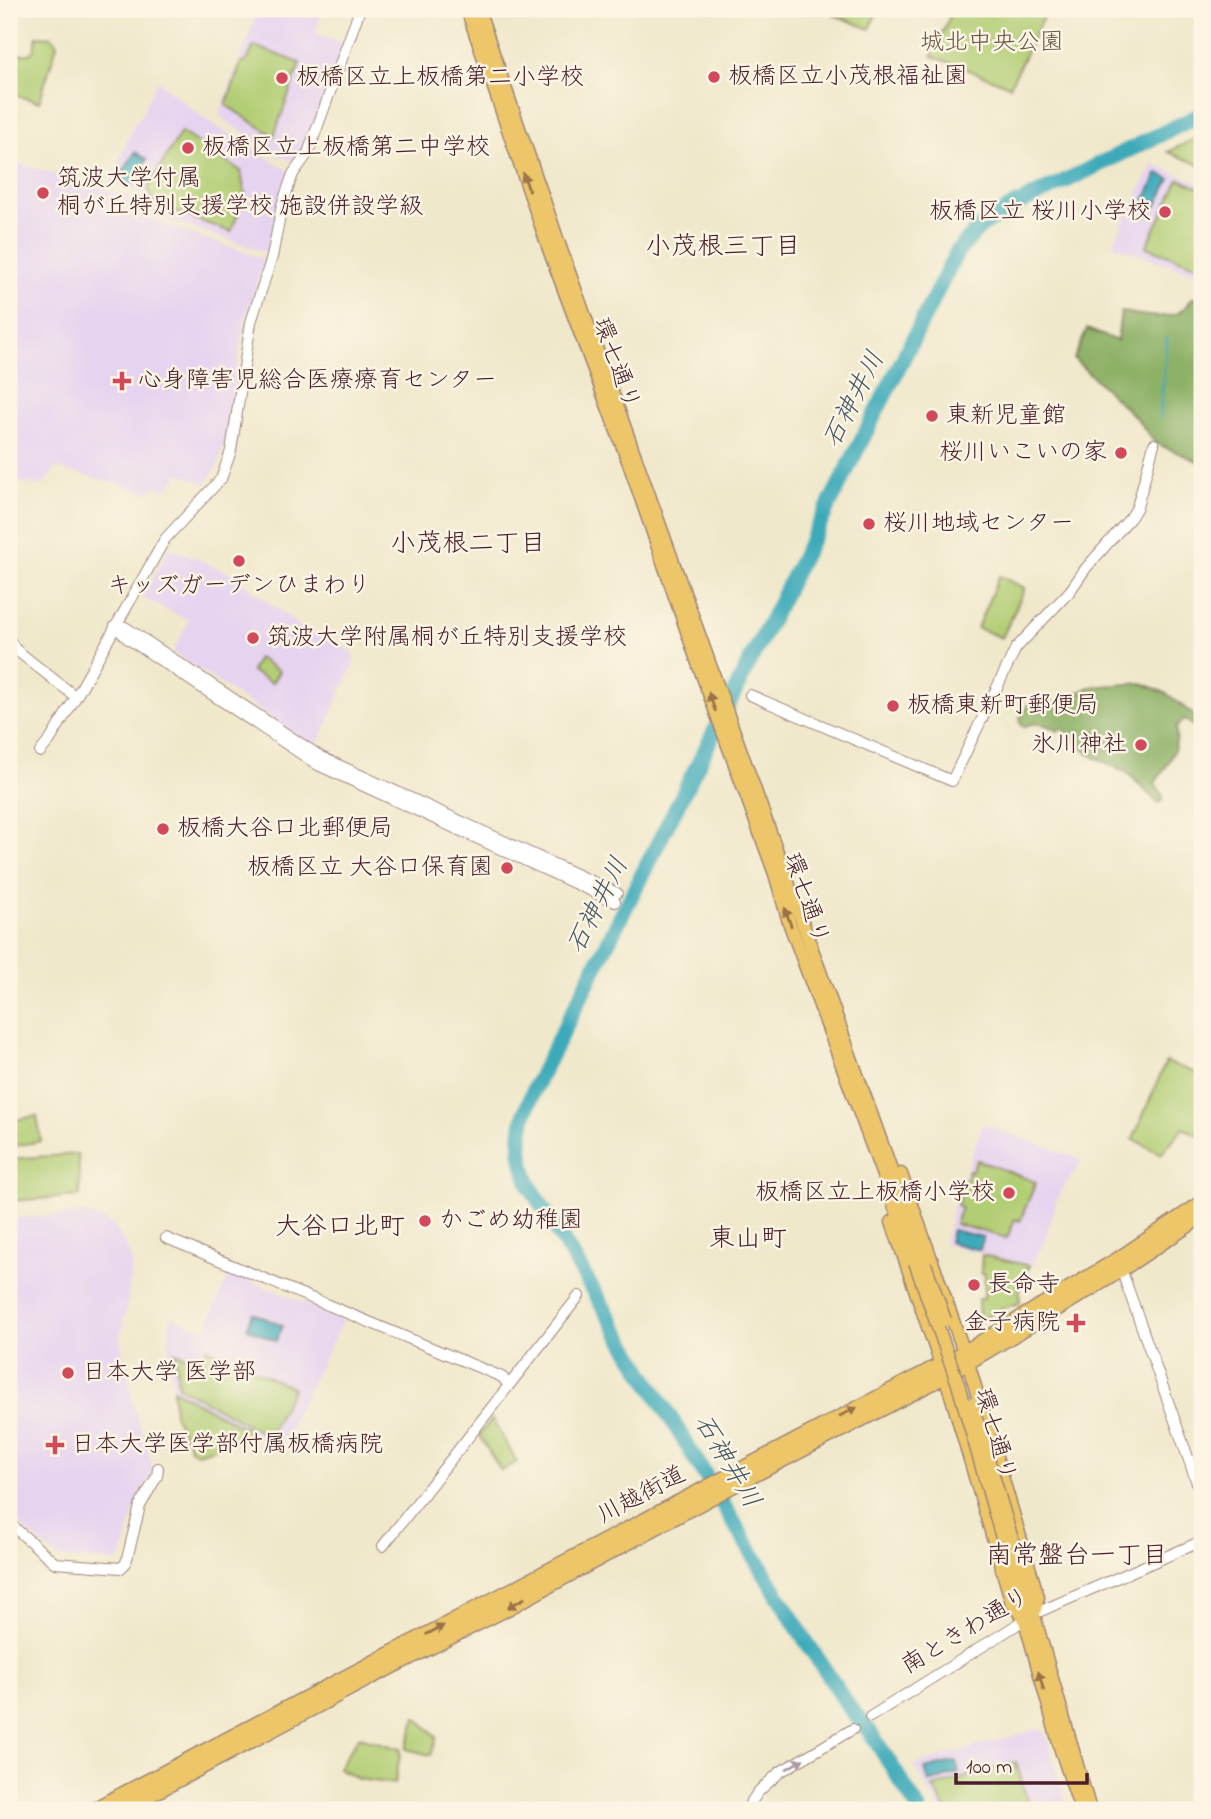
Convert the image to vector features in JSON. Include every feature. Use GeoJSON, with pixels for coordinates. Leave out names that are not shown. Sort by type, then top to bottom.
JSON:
{"type":"FeatureCollection","features":[{"type":"Feature","properties":{"kind":"highway","name":"川越街道"},"geometry":{"type":"LineString","coordinates":[[1119,1264],[1202,1203]]}},
{"type":"Feature","properties":{"kind":"highway","name":"川越街道"},"geometry":{"type":"LineString","coordinates":[[93,1810],[943,1370],[1202,1216]]}},
{"type":"Feature","properties":{"kind":"highway","name":"川越街道"},"geometry":{"type":"LineString","coordinates":[[121,1810],[369,1678],[500,1612],[702,1495]]}},
{"type":"Feature","properties":{"kind":"main road","name":"環七通り"},"geometry":{"type":"LineString","coordinates":[[467,9],[550,252],[630,466],[775,874],[789,922],[887,1188],[920,1263],[965,1381],[1081,1810]]}},
{"type":"Feature","properties":{"kind":"main road","name":"環七通り"},"geometry":{"type":"LineString","coordinates":[[478,9],[561,250],[888,1161],[920,1263]]}},
{"type":"Feature","properties":{"kind":"main road"},"geometry":{"type":"LineString","coordinates":[[887,1188],[886,1207],[943,1370],[1012,1603],[1027,1616],[1038,1597],[967,1357],[907,1189],[900,1174],[888,1161]]}},
{"type":"Feature","properties":{"kind":"main road","name":"環七通り"},"geometry":{"type":"LineString","coordinates":[[1027,1616],[1090,1810]]}},
{"type":"Feature","properties":{"kind":"street"},"geometry":{"type":"LineString","coordinates":[[40,752],[76,697],[166,539],[221,479],[230,451],[251,322],[272,257],[282,205],[293,174],[309,153],[360,9]]}},
{"type":"Feature","properties":{"kind":"street"},"geometry":{"type":"LineString","coordinates":[[751,695],[952,781],[1016,648],[1070,591],[1137,507],[1154,444]]}},
{"type":"Feature","properties":{"kind":"street"},"geometry":{"type":"LineString","coordinates":[[115,626],[125,627],[321,757],[616,897]]}},
{"type":"Feature","properties":{"kind":"street"},"geometry":{"type":"LineString","coordinates":[[9,639],[15,649],[76,697]]}},
{"type":"Feature","properties":{"kind":"street"},"geometry":{"type":"LineString","coordinates":[[166,1238],[502,1377],[508,1384]]}},
{"type":"Feature","properties":{"kind":"street"},"geometry":{"type":"LineString","coordinates":[[1119,1264],[1202,1497]]}},
{"type":"Feature","properties":{"kind":"street"},"geometry":{"type":"LineString","coordinates":[[383,1546],[579,1296]]}},
{"type":"Feature","properties":{"kind":"street"},"geometry":{"type":"LineString","coordinates":[[9,1523],[55,1563],[121,1568],[126,1563],[141,1506],[157,1476],[158,1468]]}},
{"type":"Feature","properties":{"kind":"street","name":"南ときわ通り"},"geometry":{"type":"LineString","coordinates":[[870,1717],[1027,1616],[1202,1541]]}},
{"type":"Feature","properties":{"kind":"street"},"geometry":{"type":"LineString","coordinates":[[747,1810],[758,1792],[780,1772],[853,1729]]}},
{"type":"Feature","properties":{"kind":"shaded area","name":"板橋区立上板橋第二小学校"},"geometry":{"type":"Polygon","coordinates":[[[259,9],[310,9],[322,13],[315,33],[344,44],[306,148],[293,161],[277,155],[219,116],[259,9]]]}},
{"type":"Feature","properties":{"kind":"shaded area","name":"板橋区立上板橋第二中学校"},"geometry":{"type":"Polygon","coordinates":[[[157,80],[202,117],[289,171],[269,253],[141,210],[143,194],[110,183],[134,125],[141,116],[157,80]]]}},
{"type":"Feature","properties":{"kind":"shaded area","name":"心身障害児総合医療療育センター"},"geometry":{"type":"Polygon","coordinates":[[[9,161],[129,196],[132,199],[129,212],[261,258],[264,263],[245,319],[225,443],[217,467],[206,484],[179,473],[167,489],[156,486],[149,492],[56,468],[43,485],[18,482],[9,472],[9,161]]]}},
{"type":"Feature","properties":{"kind":"shaded area","name":"板橋区立 桜川小学校"},"geometry":{"type":"Polygon","coordinates":[[[1153,164],[1202,184],[1202,276],[1115,246],[1114,241],[1153,164]]]}},
{"type":"Feature","properties":{"kind":"shaded area","name":"筑波大学附属桐が丘特別支援学校"},"geometry":{"type":"Polygon","coordinates":[[[169,548],[232,574],[299,625],[352,651],[355,661],[316,748],[173,652],[189,620],[142,598],[169,548]]]}},
{"type":"Feature","properties":{"kind":"shaded area","name":"板橋区立上板橋小学校"},"geometry":{"type":"Polygon","coordinates":[[[983,1124],[1081,1159],[1057,1200],[1043,1245],[1031,1265],[944,1244],[952,1210],[983,1124]]]}},
{"type":"Feature","properties":{"kind":"shaded area","name":"日本大学 医学部"},"geometry":{"type":"Polygon","coordinates":[[[82,1213],[113,1225],[126,1244],[132,1263],[120,1338],[134,1408],[153,1471],[136,1504],[122,1556],[117,1562],[56,1557],[9,1515],[9,1219],[82,1213]]]}},
{"type":"Feature","properties":{"kind":"shaded area"},"geometry":{"type":"Polygon","coordinates":[[[230,1272],[343,1320],[282,1442],[249,1436],[251,1430],[173,1388],[168,1357],[171,1315],[205,1331],[230,1272]]]}},
{"type":"Feature","properties":{"kind":"shaded area"},"geometry":{"type":"Polygon","coordinates":[[[1038,1729],[1045,1732],[1068,1810],[940,1810],[914,1765],[1038,1729]]]}},
{"type":"Feature","properties":{"kind":"green space","name":"城北中央公園"},"geometry":{"type":"Polygon","coordinates":[[[843,9],[878,9],[870,29],[834,15],[843,9]]]}},
{"type":"Feature","properties":{"kind":"green space","name":"城北中央公園"},"geometry":{"type":"Polygon","coordinates":[[[953,9],[1047,9],[1010,86],[932,56],[953,9]]]}},
{"type":"Feature","properties":{"kind":"green space"},"geometry":{"type":"Polygon","coordinates":[[[37,36],[52,37],[57,45],[39,102],[11,94],[9,55],[29,54],[34,50],[37,36]]]}},
{"type":"Feature","properties":{"kind":"green space"},"geometry":{"type":"Polygon","coordinates":[[[254,46],[300,63],[274,136],[226,105],[241,63],[247,61],[254,46]]]}},
{"type":"Feature","properties":{"kind":"green space"},"geometry":{"type":"Polygon","coordinates":[[[181,132],[241,171],[245,195],[231,232],[153,204],[148,188],[181,132]]]}},
{"type":"Feature","properties":{"kind":"green space"},"geometry":{"type":"Polygon","coordinates":[[[1202,135],[1202,166],[1168,152],[1202,135]]]}},
{"type":"Feature","properties":{"kind":"green space"},"geometry":{"type":"Polygon","coordinates":[[[1179,179],[1202,189],[1202,267],[1146,247],[1179,179]]]}},
{"type":"Feature","properties":{"kind":"green space"},"geometry":{"type":"Polygon","coordinates":[[[1192,298],[1202,298],[1202,463],[1155,443],[1137,419],[1074,359],[1087,329],[1117,341],[1121,312],[1170,316],[1186,307],[1192,298]]]}},
{"type":"Feature","properties":{"kind":"green space"},"geometry":{"type":"Polygon","coordinates":[[[999,576],[1025,588],[1002,638],[977,628],[999,576]]]}},
{"type":"Feature","properties":{"kind":"green space"},"geometry":{"type":"Polygon","coordinates":[[[258,658],[279,671],[272,683],[251,671],[258,658]]]}},
{"type":"Feature","properties":{"kind":"green space"},"geometry":{"type":"Polygon","coordinates":[[[1142,683],[1166,693],[1201,721],[1194,726],[1184,719],[1176,728],[1174,751],[1155,783],[1163,797],[1163,801],[1158,803],[1128,773],[1088,754],[1062,728],[1058,731],[1041,724],[1024,727],[1021,725],[1020,718],[1031,700],[1057,703],[1090,687],[1142,683]]]}},
{"type":"Feature","properties":{"kind":"green space"},"geometry":{"type":"Polygon","coordinates":[[[1166,1062],[1202,1075],[1202,1126],[1198,1135],[1183,1128],[1161,1154],[1133,1139],[1166,1062]]]}},
{"type":"Feature","properties":{"kind":"green space"},"geometry":{"type":"Polygon","coordinates":[[[37,1116],[41,1141],[9,1147],[9,1121],[37,1116]]]}},
{"type":"Feature","properties":{"kind":"green space"},"geometry":{"type":"Polygon","coordinates":[[[78,1154],[80,1196],[9,1201],[9,1159],[78,1154]]]}},
{"type":"Feature","properties":{"kind":"green space"},"geometry":{"type":"Polygon","coordinates":[[[977,1160],[1036,1182],[1020,1221],[1015,1219],[1007,1238],[955,1224],[961,1207],[957,1205],[969,1170],[972,1171],[977,1160]]]}},
{"type":"Feature","properties":{"kind":"green space"},"geometry":{"type":"Polygon","coordinates":[[[982,1255],[1030,1266],[1020,1284],[1020,1303],[1003,1308],[979,1321],[978,1299],[984,1299],[985,1274],[981,1273],[982,1255]]]}},
{"type":"Feature","properties":{"kind":"green space"},"geometry":{"type":"Polygon","coordinates":[[[207,1348],[293,1388],[268,1436],[178,1386],[175,1352],[201,1363],[207,1348]]]}},
{"type":"Feature","properties":{"kind":"green space"},"geometry":{"type":"Polygon","coordinates":[[[173,1389],[250,1431],[247,1437],[198,1453],[191,1450],[174,1414],[173,1389]]]}},
{"type":"Feature","properties":{"kind":"green space"},"geometry":{"type":"Polygon","coordinates":[[[492,1419],[517,1462],[501,1471],[479,1435],[492,1419]]]}},
{"type":"Feature","properties":{"kind":"green space"},"geometry":{"type":"Polygon","coordinates":[[[416,1717],[437,1737],[431,1755],[406,1749],[416,1717]]]}},
{"type":"Feature","properties":{"kind":"green space"},"geometry":{"type":"Polygon","coordinates":[[[359,1737],[401,1749],[395,1784],[358,1779],[338,1768],[359,1737]]]}},
{"type":"Feature","properties":{"kind":"green space"},"geometry":{"type":"Polygon","coordinates":[[[1016,1762],[1030,1810],[946,1810],[933,1787],[1016,1762]]]}},
{"type":"Feature","properties":{"kind":"water"},"geometry":{"type":"Polygon","coordinates":[[[135,152],[147,159],[131,186],[119,179],[135,152]]]}},
{"type":"Feature","properties":{"kind":"water"},"geometry":{"type":"Polygon","coordinates":[[[1158,173],[1170,179],[1156,207],[1144,201],[1158,173]]]}},
{"type":"Feature","properties":{"kind":"water"},"geometry":{"type":"Polygon","coordinates":[[[952,1230],[983,1237],[980,1250],[949,1242],[952,1230]]]}},
{"type":"Feature","properties":{"kind":"water"},"geometry":{"type":"Polygon","coordinates":[[[253,1313],[283,1326],[276,1341],[247,1328],[253,1313]]]}},
{"type":"Feature","properties":{"kind":"water"},"geometry":{"type":"Polygon","coordinates":[[[956,1761],[959,1773],[929,1782],[925,1769],[956,1761]]]}},
{"type":"Feature","properties":{"kind":"waterway","name":"石神井川"},"geometry":{"type":"LineString","coordinates":[[919,1810],[871,1733],[849,1707],[802,1635],[530,1186],[521,1151],[523,1125],[530,1098],[542,1073],[957,252],[980,227],[1012,207],[1202,114]]}},
{"type":"Feature","properties":{"kind":"waterway"},"geometry":{"type":"LineString","coordinates":[[1160,418],[1167,338]]}},
{"type":"Feature","properties":{"kind":"place","name":"板橋区立小茂根福祉園"},"geometry":{"type":"Point","coordinates":[714,77]}},
{"type":"Feature","properties":{"kind":"place","name":"板橋区立上板橋第二小学校"},"geometry":{"type":"Point","coordinates":[282,78]}},
{"type":"Feature","properties":{"kind":"place","name":"板橋区立上板橋第二中学校"},"geometry":{"type":"Point","coordinates":[188,148]}},
{"type":"Feature","properties":{"kind":"place","name":"筑波大学付属 桐が丘特別支援学校 施設併設学級"},"geometry":{"type":"Point","coordinates":[43,193]}},
{"type":"Feature","properties":{"kind":"place","name":"板橋区立 桜川小学校"},"geometry":{"type":"Point","coordinates":[1165,212]}},
{"type":"Feature","properties":{"kind":"place","name":"心身障害児総合医療療育センター"},"geometry":{"type":"Point","coordinates":[122,381]}},
{"type":"Feature","properties":{"kind":"place","name":"東新児童館"},"geometry":{"type":"Point","coordinates":[932,416]}},
{"type":"Feature","properties":{"kind":"place","name":"桜川いこいの家"},"geometry":{"type":"Point","coordinates":[1121,453]}},
{"type":"Feature","properties":{"kind":"place","name":"桜川地域センター"},"geometry":{"type":"Point","coordinates":[869,524]}},
{"type":"Feature","properties":{"kind":"place","name":"キッズガーデンひまわり"},"geometry":{"type":"Point","coordinates":[239,561]}},
{"type":"Feature","properties":{"kind":"place","name":"筑波大学附属桐が丘特別支援学校"},"geometry":{"type":"Point","coordinates":[253,638]}},
{"type":"Feature","properties":{"kind":"place","name":"板橋東新町郵便局"},"geometry":{"type":"Point","coordinates":[893,706]}},
{"type":"Feature","properties":{"kind":"place","name":"氷川神社"},"geometry":{"type":"Point","coordinates":[1141,745]}},
{"type":"Feature","properties":{"kind":"place","name":"板橋大谷口北郵便局"},"geometry":{"type":"Point","coordinates":[163,829]}},
{"type":"Feature","properties":{"kind":"place","name":"板橋区立 大谷口保育園"},"geometry":{"type":"Point","coordinates":[507,868]}},
{"type":"Feature","properties":{"kind":"place","name":"板橋区立上板橋小学校"},"geometry":{"type":"Point","coordinates":[1009,1193]}},
{"type":"Feature","properties":{"kind":"place","name":"かごめ幼稚園"},"geometry":{"type":"Point","coordinates":[425,1221]}},
{"type":"Feature","properties":{"kind":"place","name":"長命寺"},"geometry":{"type":"Point","coordinates":[974,1285]}},
{"type":"Feature","properties":{"kind":"place","name":"金子病院"},"geometry":{"type":"Point","coordinates":[1076,1323]}},
{"type":"Feature","properties":{"kind":"place","name":"日本大学 医学部"},"geometry":{"type":"Point","coordinates":[68,1373]}},
{"type":"Feature","properties":{"kind":"place","name":"日本大学医学部付属板橋病院"},"geometry":{"type":"Point","coordinates":[55,1445]}},
{"type":"Feature","properties":{"kind":"district","name":"小茂根三丁目"},"geometry":{"type":"Point","coordinates":[723,248]}},
{"type":"Feature","properties":{"kind":"district","name":"小茂根二丁目"},"geometry":{"type":"Point","coordinates":[468,545]}},
{"type":"Feature","properties":{"kind":"district","name":"大谷口北町"},"geometry":{"type":"Point","coordinates":[340,1228]}},
{"type":"Feature","properties":{"kind":"district","name":"東山町"},"geometry":{"type":"Point","coordinates":[748,1240]}},
{"type":"Feature","properties":{"kind":"district","name":"南常盤台一丁目"},"geometry":{"type":"Point","coordinates":[1077,1557]}}]}
